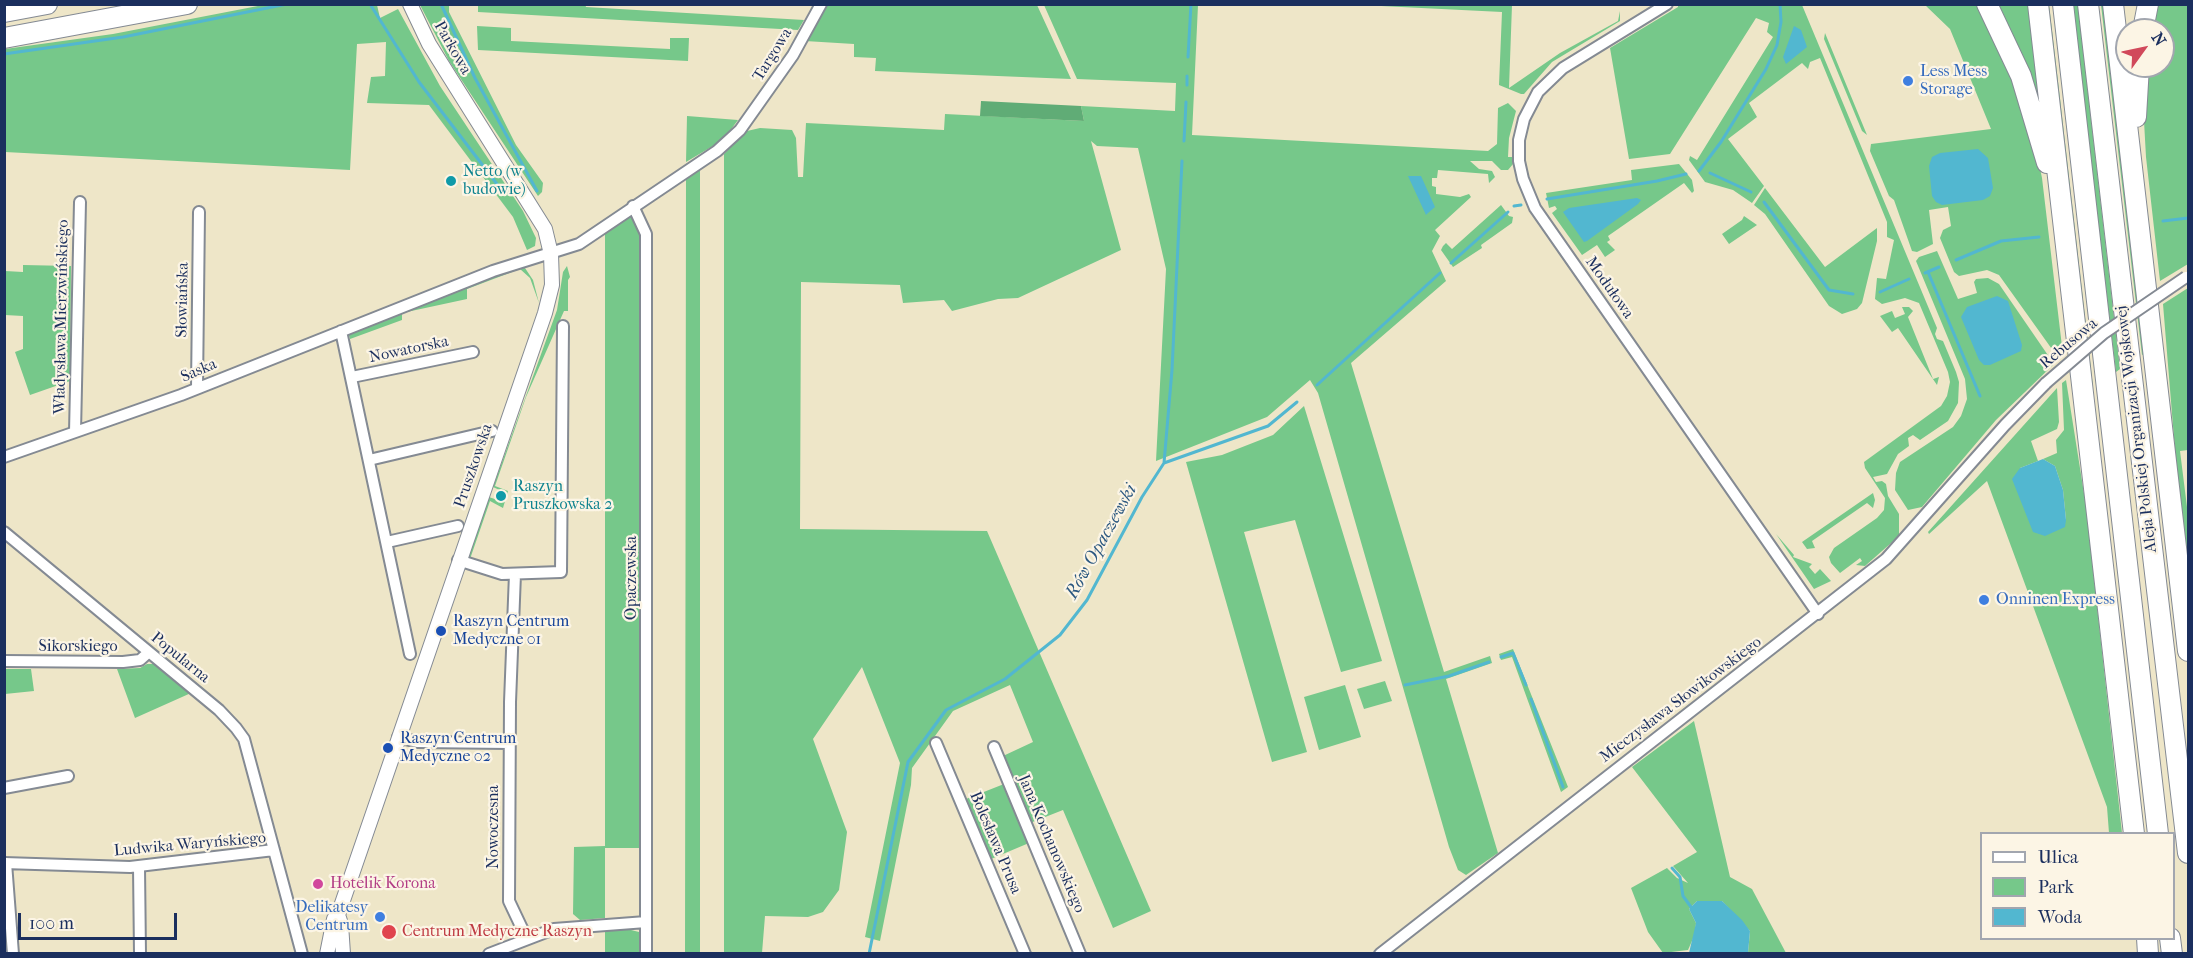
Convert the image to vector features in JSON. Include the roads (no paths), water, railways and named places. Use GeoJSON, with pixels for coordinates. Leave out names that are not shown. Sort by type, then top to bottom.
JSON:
{"type":"FeatureCollection","features":[{"type":"Feature","properties":{"kind":"highway"},"geometry":{"type":"LineString","coordinates":[[4,12],[47,4]]}},
{"type":"Feature","properties":{"kind":"highway"},"geometry":{"type":"LineString","coordinates":[[4,38],[187,4]]}},
{"type":"Feature","properties":{"kind":"highway"},"geometry":{"type":"LineString","coordinates":[[1987,4],[2021,76],[2062,214]]}},
{"type":"Feature","properties":{"kind":"highway"},"geometry":{"type":"LineString","coordinates":[[2038,4],[2134,832]]}},
{"type":"Feature","properties":{"kind":"highway","name":"Aleja Polskiej Organizacji Wojskowej"},"geometry":{"type":"LineString","coordinates":[[2063,4],[2158,832]]}},
{"type":"Feature","properties":{"kind":"highway","name":"Aleja Polskiej Organizacji Wojskowej"},"geometry":{"type":"LineString","coordinates":[[2088,4],[2188,853]]}},
{"type":"Feature","properties":{"kind":"highway"},"geometry":{"type":"LineString","coordinates":[[2113,4],[2188,651]]}},
{"type":"Feature","properties":{"kind":"highway"},"geometry":{"type":"LineString","coordinates":[[2134,177],[2138,78]]}},
{"type":"Feature","properties":{"kind":"street","name":"Targowa"},"geometry":{"type":"LineString","coordinates":[[633,206],[717,151],[748,119],[793,55],[821,4]]}},
{"type":"Feature","properties":{"kind":"street","name":"Modułowa"},"geometry":{"type":"LineString","coordinates":[[1667,4],[1563,68],[1538,92],[1524,119],[1519,140],[1519,161],[1523,179],[1535,208],[1818,614]]}},
{"type":"Feature","properties":{"kind":"street","name":"Parkowa"},"geometry":{"type":"LineString","coordinates":[[413,10],[468,106],[534,208],[545,229],[551,254]]}},
{"type":"Feature","properties":{"kind":"street","name":"Władysława Mierzwińskiego"},"geometry":{"type":"LineString","coordinates":[[75,432],[80,202]]}},
{"type":"Feature","properties":{"kind":"street"},"geometry":{"type":"LineString","coordinates":[[551,254],[579,244],[633,206]]}},
{"type":"Feature","properties":{"kind":"street","name":"Opaczewska"},"geometry":{"type":"LineString","coordinates":[[633,206],[646,234],[646,954]]}},
{"type":"Feature","properties":{"kind":"street","name":"Słowiańska"},"geometry":{"type":"LineString","coordinates":[[197,388],[198,212]]}},
{"type":"Feature","properties":{"kind":"street","name":"Saska"},"geometry":{"type":"LineString","coordinates":[[4,458],[197,388],[493,271],[551,254]]}},
{"type":"Feature","properties":{"kind":"street","name":"Pruszkowska"},"geometry":{"type":"LineString","coordinates":[[327,954],[334,919],[338,915],[458,560],[549,302],[553,275],[551,254]]}},
{"type":"Feature","properties":{"kind":"street","name":"Rebusowa"},"geometry":{"type":"LineString","coordinates":[[1982,451],[2046,383],[2104,333],[2187,276]]}},
{"type":"Feature","properties":{"kind":"street"},"geometry":{"type":"LineString","coordinates":[[458,560],[495,572],[514,574],[556,574],[563,569],[563,326]]}},
{"type":"Feature","properties":{"kind":"street","name":"Nowatorska"},"geometry":{"type":"LineString","coordinates":[[341,331],[410,654]]}},
{"type":"Feature","properties":{"kind":"street","name":"Nowatorska"},"geometry":{"type":"LineString","coordinates":[[352,377],[473,352]]}},
{"type":"Feature","properties":{"kind":"street"},"geometry":{"type":"LineString","coordinates":[[369,460],[492,431]]}},
{"type":"Feature","properties":{"kind":"street","name":"Mieczysława Słowikowskiego"},"geometry":{"type":"LineString","coordinates":[[1380,954],[1575,800],[1818,614],[1900,546],[1982,451]]}},
{"type":"Feature","properties":{"kind":"street"},"geometry":{"type":"LineString","coordinates":[[387,542],[458,526]]}},
{"type":"Feature","properties":{"kind":"street","name":"Popularna"},"geometry":{"type":"LineString","coordinates":[[4,531],[219,710],[244,739],[274,850]]}},
{"type":"Feature","properties":{"kind":"street","name":"Nowoczesna"},"geometry":{"type":"LineString","coordinates":[[514,574],[509,901],[526,939]]}},
{"type":"Feature","properties":{"kind":"street","name":"Sikorskiego"},"geometry":{"type":"LineString","coordinates":[[4,661],[123,662],[140,660],[149,652]]}},
{"type":"Feature","properties":{"kind":"street"},"geometry":{"type":"LineString","coordinates":[[398,737],[417,742],[510,743]]}},
{"type":"Feature","properties":{"kind":"street","name":"Bolesława Prusa"},"geometry":{"type":"LineString","coordinates":[[936,743],[1025,954]]}},
{"type":"Feature","properties":{"kind":"street","name":"Jana Kochanowskiego"},"geometry":{"type":"LineString","coordinates":[[994,747],[1080,954]]}},
{"type":"Feature","properties":{"kind":"street"},"geometry":{"type":"LineString","coordinates":[[4,788],[68,776]]}},
{"type":"Feature","properties":{"kind":"street","name":"Ludwika Waryńskiego"},"geometry":{"type":"LineString","coordinates":[[5,863],[139,867],[274,850],[302,954]]}},
{"type":"Feature","properties":{"kind":"street"},"geometry":{"type":"LineString","coordinates":[[5,863],[13,954]]}},
{"type":"Feature","properties":{"kind":"street"},"geometry":{"type":"LineString","coordinates":[[139,867],[140,954]]}},
{"type":"Feature","properties":{"kind":"street","name":"Pruszkowska"},"geometry":{"type":"LineString","coordinates":[[338,915],[341,924],[343,954]]}},
{"type":"Feature","properties":{"kind":"street"},"geometry":{"type":"LineString","coordinates":[[489,954],[554,929],[646,922]]}},
{"type":"Feature","properties":{"kind":"water"},"geometry":{"type":"Polygon","coordinates":[[[1794,26],[1801,30],[1807,47],[1786,64],[1783,57],[1794,26]]]}},
{"type":"Feature","properties":{"kind":"water"},"geometry":{"type":"Polygon","coordinates":[[[1978,149],[1988,158],[1993,188],[1990,196],[1983,200],[1942,205],[1936,202],[1932,196],[1929,166],[1932,157],[1940,153],[1978,149]]]}},
{"type":"Feature","properties":{"kind":"water"},"geometry":{"type":"Polygon","coordinates":[[[1408,176],[1421,176],[1435,207],[1426,215],[1408,176]]]}},
{"type":"Feature","properties":{"kind":"water"},"geometry":{"type":"Polygon","coordinates":[[[1637,198],[1641,200],[1638,204],[1584,242],[1563,212],[1569,208],[1637,198]]]}},
{"type":"Feature","properties":{"kind":"water"},"geometry":{"type":"Polygon","coordinates":[[[1997,296],[2008,301],[2022,345],[2021,351],[1990,365],[1984,365],[1979,360],[1961,317],[1967,307],[1997,296]]]}},
{"type":"Feature","properties":{"kind":"water"},"geometry":{"type":"Polygon","coordinates":[[[2043,459],[2055,466],[2063,490],[2066,520],[2065,527],[2045,536],[2033,532],[2012,479],[2020,468],[2043,459]]]}},
{"type":"Feature","properties":{"kind":"water"},"geometry":{"type":"Polygon","coordinates":[[[1697,901],[1722,901],[1742,920],[1750,931],[1748,953],[1689,953],[1696,923],[1689,909],[1697,901]]]}},
{"type":"Feature","properties":{"kind":"waterway"},"geometry":{"type":"LineString","coordinates":[[4,54],[123,37],[287,4]]}},
{"type":"Feature","properties":{"kind":"waterway"},"geometry":{"type":"LineString","coordinates":[[370,4],[419,82],[497,184]]}},
{"type":"Feature","properties":{"kind":"waterway"},"geometry":{"type":"LineString","coordinates":[[441,4],[475,78],[537,191]]}},
{"type":"Feature","properties":{"kind":"waterway"},"geometry":{"type":"LineString","coordinates":[[1188,57],[1191,4]]}},
{"type":"Feature","properties":{"kind":"waterway"},"geometry":{"type":"LineString","coordinates":[[1699,171],[1721,142],[1766,69],[1777,45],[1781,22],[1780,4]]}},
{"type":"Feature","properties":{"kind":"waterway"},"geometry":{"type":"LineString","coordinates":[[1187,76],[1187,85]]}},
{"type":"Feature","properties":{"kind":"waterway"},"geometry":{"type":"LineString","coordinates":[[1184,141],[1186,102]]}},
{"type":"Feature","properties":{"kind":"waterway"},"geometry":{"type":"LineString","coordinates":[[1164,463],[1172,370],[1182,161]]}},
{"type":"Feature","properties":{"kind":"waterway","name":"Rów Opaczewski"},"geometry":{"type":"LineString","coordinates":[[1710,173],[1751,192]]}},
{"type":"Feature","properties":{"kind":"waterway","name":"Rów Opaczewski"},"geometry":{"type":"LineString","coordinates":[[1547,199],[1686,174]]}},
{"type":"Feature","properties":{"kind":"waterway","name":"Rów Opaczewski"},"geometry":{"type":"LineString","coordinates":[[1764,202],[1829,290],[1853,294]]}},
{"type":"Feature","properties":{"kind":"waterway","name":"Rów Opaczewski"},"geometry":{"type":"LineString","coordinates":[[1514,206],[1521,205]]}},
{"type":"Feature","properties":{"kind":"waterway","name":"Rów Opaczewski"},"geometry":{"type":"LineString","coordinates":[[1451,263],[1508,212]]}},
{"type":"Feature","properties":{"kind":"waterway","name":"Rów Opaczewski"},"geometry":{"type":"LineString","coordinates":[[2163,221],[2188,218]]}},
{"type":"Feature","properties":{"kind":"waterway","name":"Rów Opaczewski"},"geometry":{"type":"LineString","coordinates":[[1956,260],[2001,241],[2039,237]]}},
{"type":"Feature","properties":{"kind":"waterway","name":"Rów Opaczewski"},"geometry":{"type":"LineString","coordinates":[[1925,273],[1939,267]]}},
{"type":"Feature","properties":{"kind":"waterway"},"geometry":{"type":"LineString","coordinates":[[1928,272],[1980,396]]}},
{"type":"Feature","properties":{"kind":"waterway","name":"Rów Opaczewski"},"geometry":{"type":"LineString","coordinates":[[1317,385],[1440,273]]}},
{"type":"Feature","properties":{"kind":"waterway","name":"Rów Opaczewski"},"geometry":{"type":"LineString","coordinates":[[1880,292],[1909,279]]}},
{"type":"Feature","properties":{"kind":"waterway","name":"Rów Opaczewski"},"geometry":{"type":"LineString","coordinates":[[869,954],[908,762],[946,710],[1005,679],[1060,635],[1087,600],[1142,497],[1164,463],[1268,426],[1297,402]]}},
{"type":"Feature","properties":{"kind":"waterway"},"geometry":{"type":"LineString","coordinates":[[1501,657],[1513,653],[1526,685]]}},
{"type":"Feature","properties":{"kind":"waterway"},"geometry":{"type":"LineString","coordinates":[[1405,685],[1449,676],[1489,662]]}},
{"type":"Feature","properties":{"kind":"waterway"},"geometry":{"type":"LineString","coordinates":[[1531,699],[1563,787]]}},
{"type":"Feature","properties":{"kind":"waterway"},"geometry":{"type":"LineString","coordinates":[[1672,868],[1680,877],[1683,896],[1691,907]]}},
{"type":"Feature","properties":{"kind":"place","name":"Less Mess Storage"},"geometry":{"type":"Point","coordinates":[1908,81]}},
{"type":"Feature","properties":{"kind":"place","name":"Netto (w budowie)"},"geometry":{"type":"Point","coordinates":[451,181]}},
{"type":"Feature","properties":{"kind":"place","name":"Raszyn Pruszkowska 2"},"geometry":{"type":"Point","coordinates":[501,496]}},
{"type":"Feature","properties":{"kind":"place","name":"Onninen Express"},"geometry":{"type":"Point","coordinates":[1984,600]}},
{"type":"Feature","properties":{"kind":"place","name":"Raszyn Centrum Medyczne 01"},"geometry":{"type":"Point","coordinates":[441,631]}},
{"type":"Feature","properties":{"kind":"place","name":"Raszyn Centrum Medyczne 02"},"geometry":{"type":"Point","coordinates":[388,748]}},
{"type":"Feature","properties":{"kind":"place","name":"Hotelik Korona"},"geometry":{"type":"Point","coordinates":[318,884]}},
{"type":"Feature","properties":{"kind":"place","name":"Delikatesy Centrum"},"geometry":{"type":"Point","coordinates":[380,917]}},
{"type":"Feature","properties":{"kind":"place","name":"Centrum Medyczne Raszyn"},"geometry":{"type":"Point","coordinates":[389,932]}}]}
